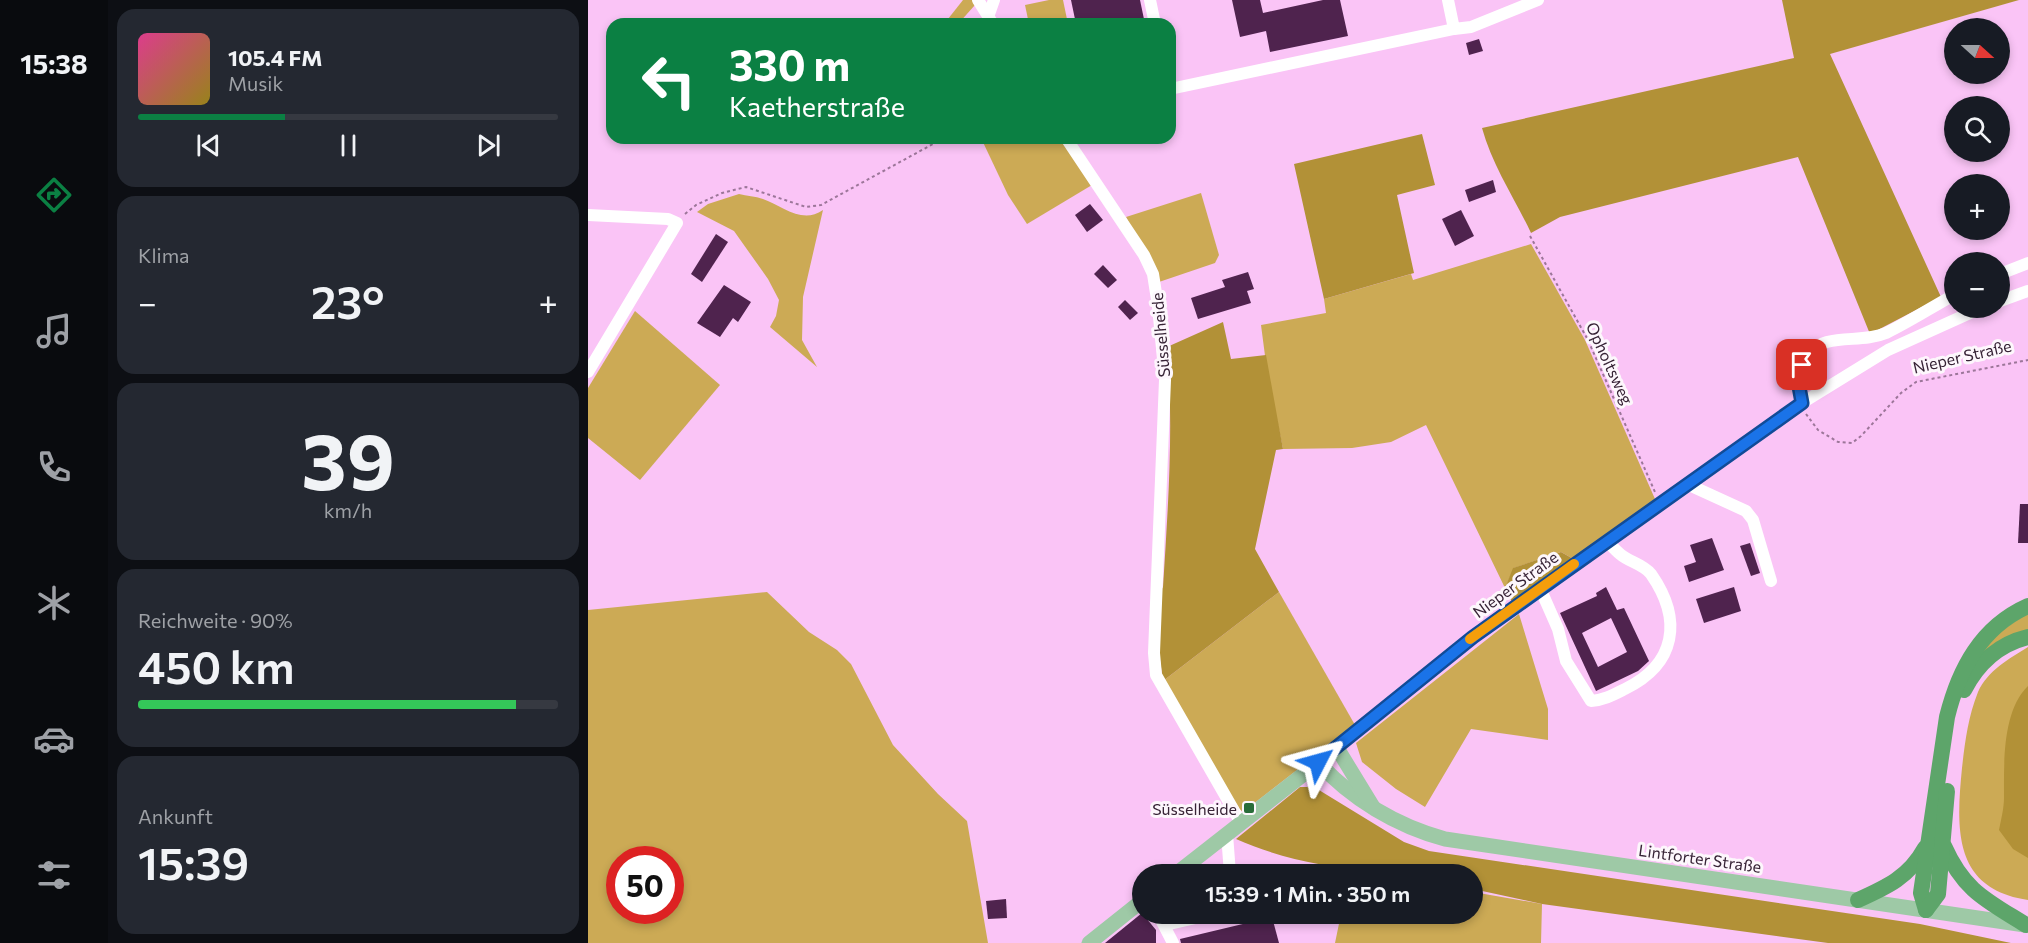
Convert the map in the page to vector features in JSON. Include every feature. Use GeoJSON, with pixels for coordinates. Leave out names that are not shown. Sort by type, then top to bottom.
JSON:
{"type":"FeatureCollection","features":[{"type":"Feature","properties":{"kind":"highway"},"geometry":{"type":"LineString","coordinates":[[1926,910],[1938,894],[1937,842],[1947,717],[1954,688],[1966,661],[1984,637],[2012,613],[2028,606]]}},
{"type":"Feature","properties":{"kind":"highway"},"geometry":{"type":"LineString","coordinates":[[1858,900],[1896,883],[1937,842],[1954,718],[1963,693],[1974,671],[1990,656],[2007,643],[2028,637]]}},
{"type":"Feature","properties":{"kind":"highway"},"geometry":{"type":"LineString","coordinates":[[1937,842],[1968,886],[2027,926]]}},
{"type":"Feature","properties":{"kind":"main road","name":"Nieper Straße"},"geometry":{"type":"LineString","coordinates":[[1189,864],[1337,748]]}},
{"type":"Feature","properties":{"kind":"main road"},"geometry":{"type":"LineString","coordinates":[[1337,748],[1373,807]]}},
{"type":"Feature","properties":{"kind":"main road","name":"Lintforter Straße"},"geometry":{"type":"LineString","coordinates":[[1318,762],[1348,793],[1419,832],[1445,839],[2027,926]]}},
{"type":"Feature","properties":{"kind":"main road"},"geometry":{"type":"LineString","coordinates":[[1089,943],[1132,909]]}},
{"type":"Feature","properties":{"kind":"street"},"geometry":{"type":"LineString","coordinates":[[978,0],[990,18]]}},
{"type":"Feature","properties":{"kind":"street"},"geometry":{"type":"LineString","coordinates":[[991,18],[994,0]]}},
{"type":"Feature","properties":{"kind":"street"},"geometry":{"type":"LineString","coordinates":[[1150,0],[1154,18]]}},
{"type":"Feature","properties":{"kind":"street"},"geometry":{"type":"LineString","coordinates":[[1448,0],[1454,29]]}},
{"type":"Feature","properties":{"kind":"street"},"geometry":{"type":"LineString","coordinates":[[1176,88],[1471,27],[1538,0]]}},
{"type":"Feature","properties":{"kind":"street","name":"Süsselheide"},"geometry":{"type":"LineString","coordinates":[[1070,144],[1144,255],[1153,274],[1165,380],[1154,652],[1156,675],[1240,823]]}},
{"type":"Feature","properties":{"kind":"street"},"geometry":{"type":"LineString","coordinates":[[588,215],[668,219],[677,223],[588,372]]}},
{"type":"Feature","properties":{"kind":"street"},"geometry":{"type":"LineString","coordinates":[[2010,270],[2028,263]]}},
{"type":"Feature","properties":{"kind":"street"},"geometry":{"type":"LineString","coordinates":[[2010,297],[2028,291]]}},
{"type":"Feature","properties":{"kind":"street"},"geometry":{"type":"LineString","coordinates":[[1802,403],[1798,381],[1802,365],[1812,350],[1827,342],[1866,339],[1885,333],[1944,301]]}},
{"type":"Feature","properties":{"kind":"street","name":"Nieper Straße"},"geometry":{"type":"LineString","coordinates":[[1337,748],[1473,637],[1802,403],[1888,350],[1959,318]]}},
{"type":"Feature","properties":{"kind":"street"},"geometry":{"type":"LineString","coordinates":[[1687,484],[1746,511],[1753,520],[1771,581]]}},
{"type":"Feature","properties":{"kind":"street"},"geometry":{"type":"LineString","coordinates":[[1540,588],[1558,629],[1566,661],[1591,700],[1602,700],[1645,679],[1663,660],[1668,648],[1670,611],[1650,574],[1620,555],[1606,541]]}},
{"type":"Feature","properties":{"kind":"street"},"geometry":{"type":"LineString","coordinates":[[1227,834],[1229,864]]}},
{"type":"Feature","properties":{"kind":"street"},"geometry":{"type":"LineString","coordinates":[[1169,924],[1165,925],[1173,943]]}},
{"type":"Feature","properties":{"kind":"path"},"geometry":{"type":"LineString","coordinates":[[677,223],[696,205],[722,193],[746,187],[806,207],[820,205],[933,144]]}},
{"type":"Feature","properties":{"kind":"path","name":"Opholtsweg"},"geometry":{"type":"LineString","coordinates":[[1530,236],[1587,340],[1660,503]]}},
{"type":"Feature","properties":{"kind":"path","name":"Nieper Straße"},"geometry":{"type":"LineString","coordinates":[[1802,403],[1807,417],[1818,430],[1839,442],[1852,442],[1861,436],[1900,393],[1916,382],[2028,360]]}},
{"type":"Feature","properties":{"kind":"shaded area"},"geometry":{"type":"Polygon","coordinates":[[[963,0],[972,0],[975,5],[963,18],[949,18],[963,0]]]}},
{"type":"Feature","properties":{"kind":"shaded area"},"geometry":{"type":"Polygon","coordinates":[[[1049,0],[1063,0],[1067,18],[1028,18],[1025,5],[1049,0]]]}},
{"type":"Feature","properties":{"kind":"shaded area"},"geometry":{"type":"Polygon","coordinates":[[[1782,0],[2019,0],[1956,18],[1944,18],[1944,21],[1830,54],[1941,297],[1870,334],[1798,157],[1560,217],[1531,233],[1498,169],[1482,128],[1794,58],[1782,0]]]}},
{"type":"Feature","properties":{"kind":"shaded area"},"geometry":{"type":"Polygon","coordinates":[[[1422,134],[1435,185],[1397,195],[1414,273],[1324,299],[1294,164],[1422,134]]]}},
{"type":"Feature","properties":{"kind":"shaded area"},"geometry":{"type":"Polygon","coordinates":[[[984,144],[1064,144],[1092,185],[1027,224],[1008,195],[984,144]]]}},
{"type":"Feature","properties":{"kind":"shaded area"},"geometry":{"type":"Polygon","coordinates":[[[1201,193],[1219,255],[1215,263],[1159,282],[1126,217],[1201,193]]]}},
{"type":"Feature","properties":{"kind":"shaded area"},"geometry":{"type":"Polygon","coordinates":[[[739,194],[763,199],[800,215],[808,216],[823,210],[803,297],[802,340],[817,367],[770,327],[776,316],[779,300],[768,279],[734,231],[697,212],[708,204],[739,194]]]}},
{"type":"Feature","properties":{"kind":"shaded area"},"geometry":{"type":"Polygon","coordinates":[[[1531,244],[1585,340],[1655,499],[1577,561],[1561,552],[1514,568],[1505,588],[1426,425],[1391,442],[1352,448],[1283,449],[1267,371],[1261,325],[1326,313],[1324,299],[1411,274],[1413,280],[1531,244]]]}},
{"type":"Feature","properties":{"kind":"shaded area"},"geometry":{"type":"Polygon","coordinates":[[[635,311],[720,385],[640,480],[588,438],[588,388],[635,311]]]}},
{"type":"Feature","properties":{"kind":"shaded area"},"geometry":{"type":"Polygon","coordinates":[[[1223,322],[1231,359],[1266,355],[1283,449],[1276,450],[1255,549],[1279,592],[1163,681],[1159,653],[1160,592],[1163,587],[1170,467],[1167,347],[1223,322]]]}},
{"type":"Feature","properties":{"kind":"shaded area"},"geometry":{"type":"Polygon","coordinates":[[[1561,552],[1577,561],[1514,606],[1505,588],[1513,568],[1561,552]]]}},
{"type":"Feature","properties":{"kind":"shaded area"},"geometry":{"type":"Polygon","coordinates":[[[767,592],[809,632],[837,650],[851,664],[893,745],[938,794],[967,821],[988,943],[588,943],[588,610],[767,592]]]}},
{"type":"Feature","properties":{"kind":"shaded area"},"geometry":{"type":"Polygon","coordinates":[[[1279,592],[1355,725],[1243,812],[1237,807],[1163,681],[1279,592]]]}},
{"type":"Feature","properties":{"kind":"shaded area"},"geometry":{"type":"Polygon","coordinates":[[[2028,612],[2028,630],[1971,663],[1989,640],[2028,612]]]}},
{"type":"Feature","properties":{"kind":"shaded area"},"geometry":{"type":"Polygon","coordinates":[[[1519,614],[1548,709],[1548,740],[1471,729],[1425,807],[1396,789],[1362,762],[1356,743],[1519,614]]]}},
{"type":"Feature","properties":{"kind":"shaded area"},"geometry":{"type":"Polygon","coordinates":[[[2028,647],[2028,900],[2003,894],[1985,883],[1973,869],[1965,853],[1960,834],[1959,813],[1966,739],[1978,692],[1993,671],[2028,647]]]}},
{"type":"Feature","properties":{"kind":"shaded area"},"geometry":{"type":"Polygon","coordinates":[[[2028,686],[2028,858],[2013,849],[1999,830],[2004,806],[2005,754],[2009,723],[2013,709],[2028,686]]]}},
{"type":"Feature","properties":{"kind":"shaded area"},"geometry":{"type":"Polygon","coordinates":[[[1300,787],[1314,787],[1404,842],[1429,851],[1920,924],[2011,943],[1828,943],[1542,904],[1483,891],[1483,864],[1318,864],[1264,850],[1236,839],[1300,787]]]}},
{"type":"Feature","properties":{"kind":"shaded area"},"geometry":{"type":"Polygon","coordinates":[[[1483,894],[1542,904],[1541,943],[1335,943],[1339,924],[1483,924],[1483,894]]]}},
{"type":"Feature","properties":{"kind":"building"},"geometry":{"type":"Polygon","coordinates":[[[1071,0],[1140,0],[1144,18],[1075,18],[1071,0]]]}},
{"type":"Feature","properties":{"kind":"building"},"geometry":{"type":"Polygon","coordinates":[[[1232,0],[1260,0],[1263,13],[1323,0],[1340,0],[1348,36],[1270,52],[1266,31],[1240,37],[1232,0]]]}},
{"type":"Feature","properties":{"kind":"building"},"geometry":{"type":"Polygon","coordinates":[[[1479,39],[1483,51],[1469,55],[1466,43],[1479,39]]]}},
{"type":"Feature","properties":{"kind":"building"},"geometry":{"type":"Polygon","coordinates":[[[1493,180],[1496,192],[1469,202],[1465,190],[1493,180]]]}},
{"type":"Feature","properties":{"kind":"building"},"geometry":{"type":"Polygon","coordinates":[[[1090,204],[1103,220],[1087,232],[1075,215],[1090,204]]]}},
{"type":"Feature","properties":{"kind":"building"},"geometry":{"type":"Polygon","coordinates":[[[1461,210],[1474,236],[1455,246],[1442,219],[1461,210]]]}},
{"type":"Feature","properties":{"kind":"building"},"geometry":{"type":"Polygon","coordinates":[[[716,234],[728,242],[702,282],[691,274],[716,234]]]}},
{"type":"Feature","properties":{"kind":"building"},"geometry":{"type":"Polygon","coordinates":[[[1103,265],[1117,280],[1108,288],[1094,274],[1103,265]]]}},
{"type":"Feature","properties":{"kind":"building"},"geometry":{"type":"Polygon","coordinates":[[[1248,272],[1254,289],[1247,291],[1251,303],[1198,319],[1191,298],[1225,287],[1222,280],[1248,272]]]}},
{"type":"Feature","properties":{"kind":"building"},"geometry":{"type":"Polygon","coordinates":[[[724,285],[751,302],[738,322],[733,318],[720,337],[697,323],[724,285]]]}},
{"type":"Feature","properties":{"kind":"building"},"geometry":{"type":"Polygon","coordinates":[[[1125,300],[1138,313],[1130,320],[1118,307],[1125,300]]]}},
{"type":"Feature","properties":{"kind":"building"},"geometry":{"type":"Polygon","coordinates":[[[2020,504],[2028,504],[2028,543],[2018,543],[2020,504]]]}},
{"type":"Feature","properties":{"kind":"building"},"geometry":{"type":"Polygon","coordinates":[[[1712,538],[1724,570],[1689,582],[1684,566],[1696,562],[1690,545],[1712,538]]]}},
{"type":"Feature","properties":{"kind":"building"},"geometry":{"type":"Polygon","coordinates":[[[1750,543],[1760,573],[1751,576],[1740,546],[1750,543]]]}},
{"type":"Feature","properties":{"kind":"building"},"geometry":{"type":"Polygon","coordinates":[[[1606,587],[1617,610],[1624,608],[1649,661],[1638,671],[1596,691],[1560,613],[1597,596],[1596,593],[1606,587]],[[1611,618],[1582,633],[1598,667],[1627,652],[1611,618]]]}},
{"type":"Feature","properties":{"kind":"building"},"geometry":{"type":"Polygon","coordinates":[[[1734,587],[1741,611],[1704,623],[1696,599],[1734,587]]]}},
{"type":"Feature","properties":{"kind":"building"},"geometry":{"type":"Polygon","coordinates":[[[1006,899],[1007,918],[988,919],[986,901],[1006,899]]]}},
{"type":"Feature","properties":{"kind":"building"},"geometry":{"type":"Polygon","coordinates":[[[1132,921],[1132,924],[1151,924],[1156,930],[1156,943],[1105,943],[1132,921]]]}},
{"type":"Feature","properties":{"kind":"building"},"geometry":{"type":"Polygon","coordinates":[[[1243,924],[1274,924],[1279,943],[1181,943],[1180,939],[1243,924]]]}},
{"type":"Feature","properties":{"kind":"slow traffic"},"geometry":{"type":"LineString","coordinates":[[1470,639],[1574,564]]}},
{"type":"Feature","properties":{"kind":"place","name":"Süsselheide"},"geometry":{"type":"Point","coordinates":[1249,808]}},
{"type":"Feature","properties":{"kind":"route"},"geometry":{"type":"LineString","coordinates":[[1318,762],[1473,637],[1802,403],[1798,381],[1802,365]]}}]}
